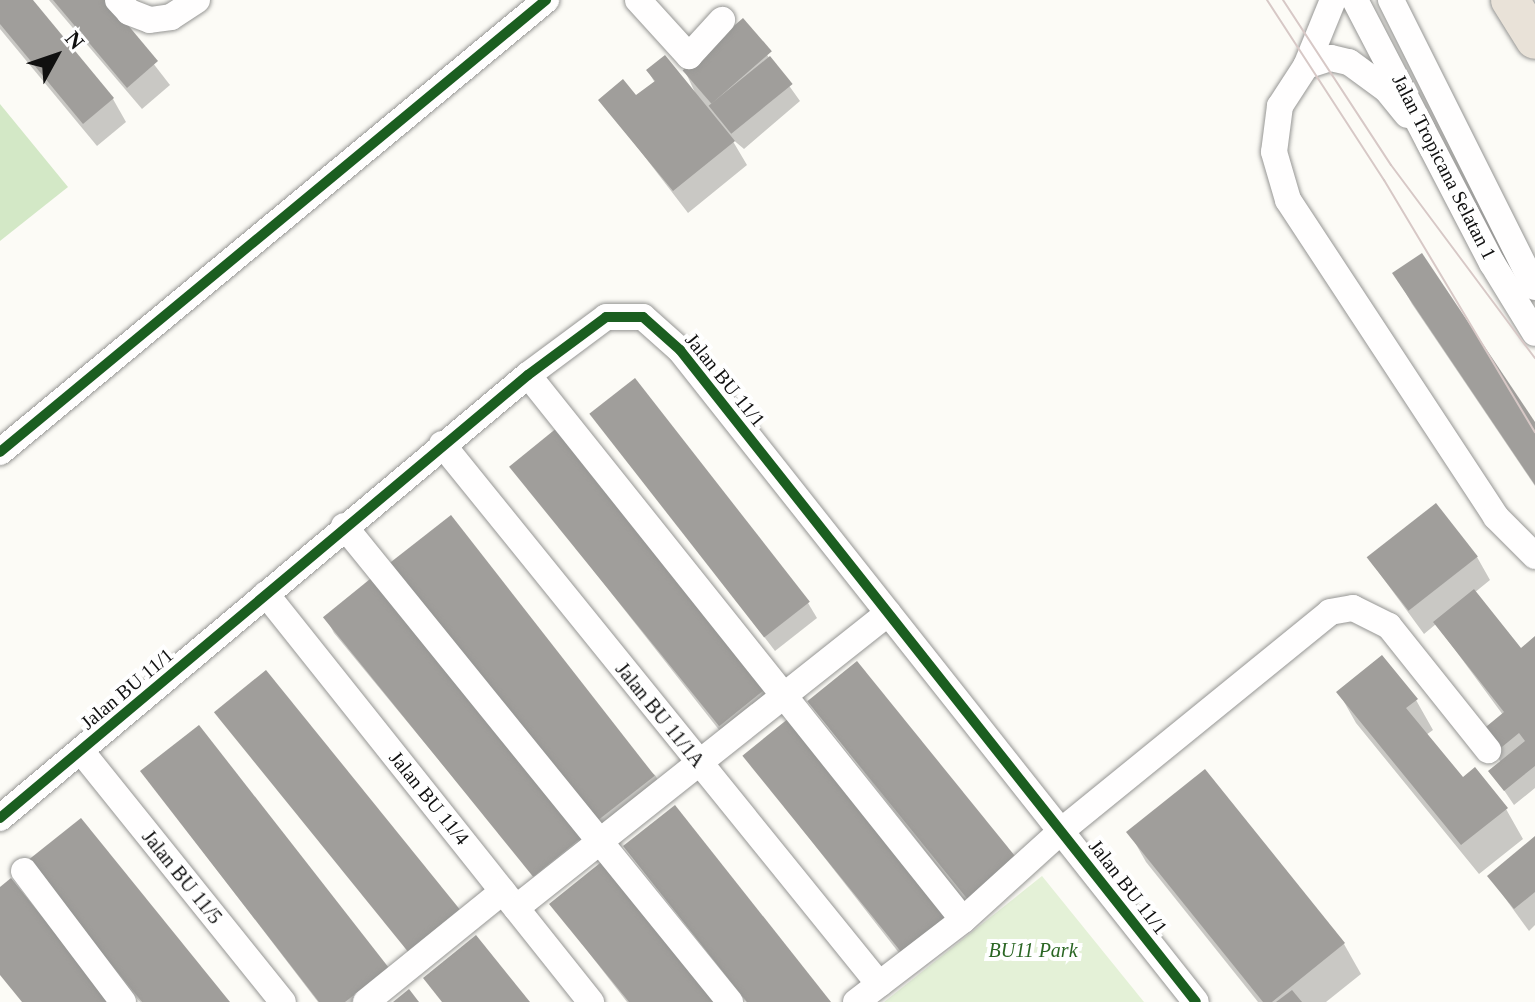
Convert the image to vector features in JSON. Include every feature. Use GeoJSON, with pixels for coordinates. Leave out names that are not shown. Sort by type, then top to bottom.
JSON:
{"type":"FeatureCollection","features":[{"type":"Feature","properties":{"kind":"highway"},"geometry":{"type":"LineString","coordinates":[[1510,0],[1535,40]]}},
{"type":"Feature","properties":{"kind":"street"},"geometry":{"type":"LineString","coordinates":[[118,0],[129,12],[150,20],[171,17],[197,0]]}},
{"type":"Feature","properties":{"kind":"street"},"geometry":{"type":"LineString","coordinates":[[0,452],[546,0]]}},
{"type":"Feature","properties":{"kind":"street"},"geometry":{"type":"LineString","coordinates":[[638,0],[689,56],[722,20]]}},
{"type":"Feature","properties":{"kind":"street"},"geometry":{"type":"LineString","coordinates":[[1333,0],[1306,66],[1280,106],[1274,152],[1288,200],[1496,517],[1535,556]]}},
{"type":"Feature","properties":{"kind":"street","name":"Jalan Tropicana Selatan 1"},"geometry":{"type":"LineString","coordinates":[[1355,0],[1436,149],[1492,263],[1535,333]]}},
{"type":"Feature","properties":{"kind":"street","name":"Jalan Tropicana Selatan 1"},"geometry":{"type":"LineString","coordinates":[[1391,0],[1535,287]]}},
{"type":"Feature","properties":{"kind":"street"},"geometry":{"type":"LineString","coordinates":[[1306,66],[1331,58],[1349,62],[1387,90],[1436,149]]}},
{"type":"Feature","properties":{"kind":"street","name":"Jalan BU 11/1"},"geometry":{"type":"LineString","coordinates":[[0,818],[344,526],[528,375],[606,317],[643,317],[680,350],[1196,1002]]}},
{"type":"Feature","properties":{"kind":"street"},"geometry":{"type":"LineString","coordinates":[[528,375],[787,694],[963,920]]}},
{"type":"Feature","properties":{"kind":"street","name":"Jalan BU 11/1A"},"geometry":{"type":"LineString","coordinates":[[442,444],[879,984]]}},
{"type":"Feature","properties":{"kind":"street"},"geometry":{"type":"LineString","coordinates":[[344,526],[730,1002]]}},
{"type":"Feature","properties":{"kind":"street","name":"Jalan BU 11/4"},"geometry":{"type":"LineString","coordinates":[[266,594],[591,1002]]}},
{"type":"Feature","properties":{"kind":"street"},"geometry":{"type":"LineString","coordinates":[[856,1002],[963,920],[1061,831],[1330,612],[1353,608],[1389,626],[1488,750]]}},
{"type":"Feature","properties":{"kind":"street"},"geometry":{"type":"LineString","coordinates":[[366,1002],[510,900],[600,842],[888,613]]}},
{"type":"Feature","properties":{"kind":"street","name":"Jalan BU 11/5"},"geometry":{"type":"LineString","coordinates":[[81,751],[283,1002]]}},
{"type":"Feature","properties":{"kind":"street"},"geometry":{"type":"LineString","coordinates":[[24,871],[123,1002]]}},
{"type":"Feature","properties":{"kind":"green space"},"geometry":{"type":"Polygon","coordinates":[[[0,104],[68,187],[0,241],[0,104]]]}},
{"type":"Feature","properties":{"kind":"green space","name":"BU11 Park"},"geometry":{"type":"Polygon","coordinates":[[[1042,876],[1144,1002],[884,1002],[1042,876]]]}},
{"type":"Feature","properties":{"kind":"building"},"geometry":{"type":"Polygon","coordinates":[[[0,0],[33,0],[114,98],[83,124],[0,24],[0,0]]]}},
{"type":"Feature","properties":{"kind":"building"},"geometry":{"type":"Polygon","coordinates":[[[53,0],[107,0],[158,61],[127,88],[53,0]]]}},
{"type":"Feature","properties":{"kind":"building"},"geometry":{"type":"Polygon","coordinates":[[[743,18],[772,51],[711,104],[683,70],[743,18]]]}},
{"type":"Feature","properties":{"kind":"building"},"geometry":{"type":"Polygon","coordinates":[[[665,55],[735,141],[673,191],[598,100],[623,79],[636,95],[655,81],[646,70],[665,55]]]}},
{"type":"Feature","properties":{"kind":"building"},"geometry":{"type":"Polygon","coordinates":[[[770,56],[793,84],[731,134],[709,106],[770,56]]]}},
{"type":"Feature","properties":{"kind":"building"},"geometry":{"type":"Polygon","coordinates":[[[1422,253],[1535,422],[1535,485],[1392,273],[1422,253]]]}},
{"type":"Feature","properties":{"kind":"building"},"geometry":{"type":"Polygon","coordinates":[[[635,378],[810,602],[764,638],[589,414],[635,378]]]}},
{"type":"Feature","properties":{"kind":"building"},"geometry":{"type":"Polygon","coordinates":[[[558,427],[768,687],[719,726],[509,467],[558,427]]]}},
{"type":"Feature","properties":{"kind":"building"},"geometry":{"type":"Polygon","coordinates":[[[1436,503],[1478,557],[1409,611],[1367,557],[1436,503]]]}},
{"type":"Feature","properties":{"kind":"building"},"geometry":{"type":"Polygon","coordinates":[[[451,515],[655,776],[594,823],[390,562],[451,515]]]}},
{"type":"Feature","properties":{"kind":"building"},"geometry":{"type":"Polygon","coordinates":[[[375,575],[585,835],[533,877],[323,617],[375,575]]]}},
{"type":"Feature","properties":{"kind":"building"},"geometry":{"type":"Polygon","coordinates":[[[1474,589],[1521,648],[1535,636],[1535,766],[1504,791],[1488,771],[1525,741],[1519,733],[1497,751],[1481,731],[1504,712],[1433,622],[1474,589]]]}},
{"type":"Feature","properties":{"kind":"building"},"geometry":{"type":"Polygon","coordinates":[[[1382,655],[1418,699],[1406,708],[1463,777],[1475,767],[1508,808],[1461,845],[1336,692],[1382,655]]]}},
{"type":"Feature","properties":{"kind":"building"},"geometry":{"type":"Polygon","coordinates":[[[857,661],[1019,861],[969,901],[807,701],[857,661]]]}},
{"type":"Feature","properties":{"kind":"building"},"geometry":{"type":"Polygon","coordinates":[[[266,670],[461,911],[409,953],[214,712],[266,670]]]}},
{"type":"Feature","properties":{"kind":"building"},"geometry":{"type":"Polygon","coordinates":[[[789,718],[948,915],[902,952],[742,756],[789,718]]]}},
{"type":"Feature","properties":{"kind":"building"},"geometry":{"type":"Polygon","coordinates":[[[199,725],[389,968],[345,1002],[319,1002],[140,771],[199,725]]]}},
{"type":"Feature","properties":{"kind":"building"},"geometry":{"type":"Polygon","coordinates":[[[1205,769],[1345,943],[1272,1002],[1263,1002],[1126,832],[1205,769]]]}},
{"type":"Feature","properties":{"kind":"building"},"geometry":{"type":"Polygon","coordinates":[[[675,805],[831,1002],[747,1002],[623,846],[675,805]]]}},
{"type":"Feature","properties":{"kind":"building"},"geometry":{"type":"Polygon","coordinates":[[[81,818],[230,1002],[142,1002],[27,861],[81,818]]]}},
{"type":"Feature","properties":{"kind":"building"},"geometry":{"type":"Polygon","coordinates":[[[1535,836],[1535,892],[1514,909],[1487,876],[1535,836]]]}},
{"type":"Feature","properties":{"kind":"building"},"geometry":{"type":"Polygon","coordinates":[[[605,859],[720,1002],[629,1002],[549,904],[605,859]]]}},
{"type":"Feature","properties":{"kind":"building"},"geometry":{"type":"Polygon","coordinates":[[[11,878],[111,1002],[22,1002],[0,975],[0,887],[11,878]]]}},
{"type":"Feature","properties":{"kind":"building"},"geometry":{"type":"Polygon","coordinates":[[[476,935],[530,1002],[442,1002],[423,978],[476,935]]]}},
{"type":"Feature","properties":{"kind":"building"},"geometry":{"type":"Polygon","coordinates":[[[409,989],[419,1002],[393,1002],[409,989]]]}},
{"type":"Feature","properties":{"kind":"building"},"geometry":{"type":"Polygon","coordinates":[[[1292,990],[1302,1002],[1276,1002],[1292,990]]]}},
{"type":"Feature","properties":{"kind":"tram line"},"geometry":{"type":"LineString","coordinates":[[1267,0],[1384,180],[1535,432]]}},
{"type":"Feature","properties":{"kind":"tram line"},"geometry":{"type":"LineString","coordinates":[[1283,0],[1391,165],[1535,358]]}},
{"type":"Feature","properties":{"kind":"cycle path"},"geometry":{"type":"LineString","coordinates":[[0,452],[546,0]]}},
{"type":"Feature","properties":{"kind":"cycle path"},"geometry":{"type":"LineString","coordinates":[[0,818],[528,375],[606,317],[643,317],[680,350],[1196,1002]]}}]}
